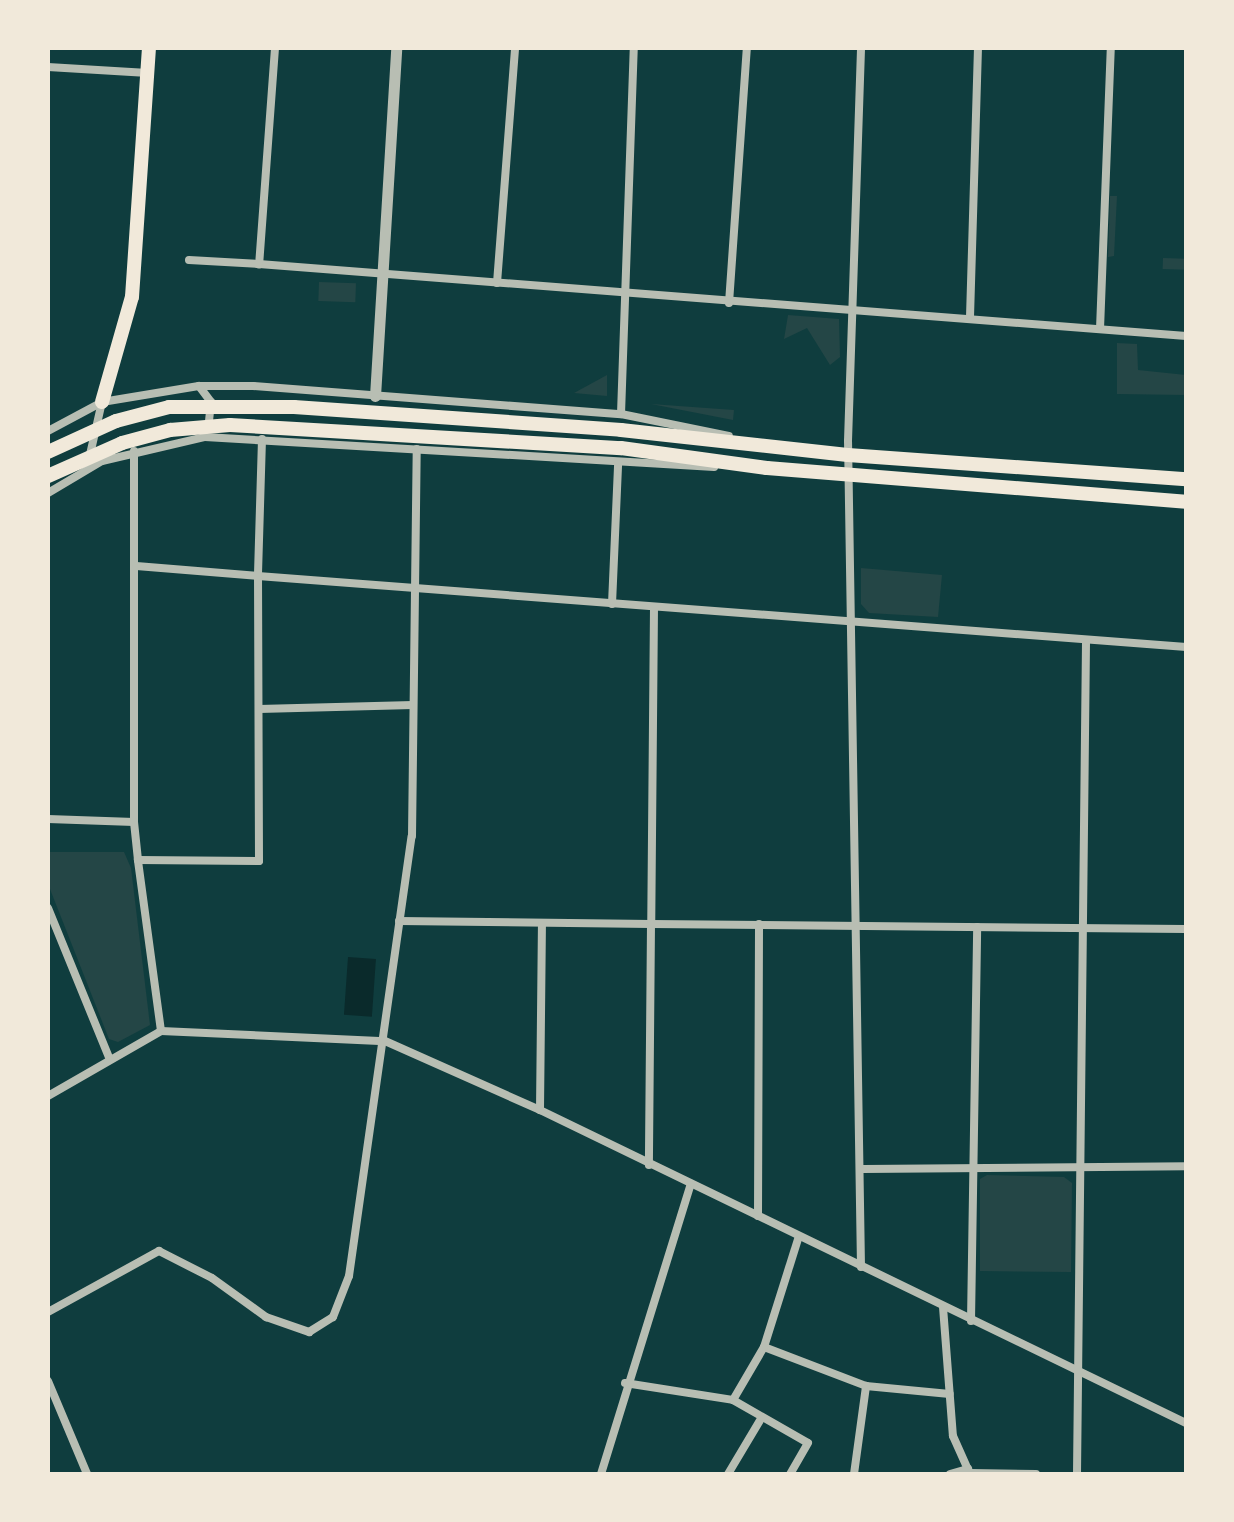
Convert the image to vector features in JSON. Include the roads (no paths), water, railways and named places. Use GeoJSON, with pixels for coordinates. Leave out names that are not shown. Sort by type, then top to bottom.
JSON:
{"type":"FeatureCollection","features":[{"type":"Feature","properties":{"kind":"main road"},"geometry":{"type":"LineString","coordinates":[[102,402],[132,297],[149,48]]}},
{"type":"Feature","properties":{"kind":"main road"},"geometry":{"type":"LineString","coordinates":[[48,452],[116,421],[169,407],[349,410],[848,455],[1186,479]]}},
{"type":"Feature","properties":{"kind":"main road"},"geometry":{"type":"LineString","coordinates":[[48,476],[95,453],[170,430],[230,425],[621,448],[767,468],[1186,502]]}},
{"type":"Feature","properties":{"kind":"street"},"geometry":{"type":"LineString","coordinates":[[259,264],[275,48]]}},
{"type":"Feature","properties":{"kind":"street"},"geometry":{"type":"LineString","coordinates":[[375,396],[396,48]]}},
{"type":"Feature","properties":{"kind":"street"},"geometry":{"type":"LineString","coordinates":[[497,283],[515,48]]}},
{"type":"Feature","properties":{"kind":"street"},"geometry":{"type":"LineString","coordinates":[[621,414],[634,48]]}},
{"type":"Feature","properties":{"kind":"street"},"geometry":{"type":"LineString","coordinates":[[729,303],[747,48]]}},
{"type":"Feature","properties":{"kind":"street"},"geometry":{"type":"LineString","coordinates":[[861,48],[848,455],[855,622],[863,1169],[861,1267]]}},
{"type":"Feature","properties":{"kind":"street"},"geometry":{"type":"LineString","coordinates":[[970,317],[978,48]]}},
{"type":"Feature","properties":{"kind":"street"},"geometry":{"type":"LineString","coordinates":[[1100,329],[1111,48]]}},
{"type":"Feature","properties":{"kind":"street"},"geometry":{"type":"LineString","coordinates":[[48,67],[148,73]]}},
{"type":"Feature","properties":{"kind":"street"},"geometry":{"type":"LineString","coordinates":[[189,260],[729,303],[970,317],[1186,336]]}},
{"type":"Feature","properties":{"kind":"street"},"geometry":{"type":"LineString","coordinates":[[199,386],[211,402],[205,437]]}},
{"type":"Feature","properties":{"kind":"street"},"geometry":{"type":"LineString","coordinates":[[48,431],[102,402],[199,386],[621,414],[785,448]]}},
{"type":"Feature","properties":{"kind":"street"},"geometry":{"type":"LineString","coordinates":[[87,468],[102,402]]}},
{"type":"Feature","properties":{"kind":"street"},"geometry":{"type":"LineString","coordinates":[[48,493],[87,468],[134,451],[205,437],[618,464],[767,468]]}},
{"type":"Feature","properties":{"kind":"street"},"geometry":{"type":"LineString","coordinates":[[138,860],[259,861],[258,576],[262,439]]}},
{"type":"Feature","properties":{"kind":"street"},"geometry":{"type":"LineString","coordinates":[[48,1312],[159,1251],[212,1278],[266,1317],[309,1332],[333,1317],[349,1276],[412,836],[417,449]]}},
{"type":"Feature","properties":{"kind":"street"},"geometry":{"type":"LineString","coordinates":[[134,451],[134,822],[161,1031]]}},
{"type":"Feature","properties":{"kind":"street"},"geometry":{"type":"LineString","coordinates":[[612,604],[618,464]]}},
{"type":"Feature","properties":{"kind":"street"},"geometry":{"type":"LineString","coordinates":[[136,566],[1086,642],[1186,647]]}},
{"type":"Feature","properties":{"kind":"street"},"geometry":{"type":"LineString","coordinates":[[649,1165],[654,607]]}},
{"type":"Feature","properties":{"kind":"street"},"geometry":{"type":"LineString","coordinates":[[1077,1474],[1086,642]]}},
{"type":"Feature","properties":{"kind":"street"},"geometry":{"type":"LineString","coordinates":[[259,709],[413,705]]}},
{"type":"Feature","properties":{"kind":"street"},"geometry":{"type":"LineString","coordinates":[[48,819],[134,822]]}},
{"type":"Feature","properties":{"kind":"street"},"geometry":{"type":"LineString","coordinates":[[48,908],[110,1060]]}},
{"type":"Feature","properties":{"kind":"street"},"geometry":{"type":"LineString","coordinates":[[399,921],[1186,929]]}},
{"type":"Feature","properties":{"kind":"street"},"geometry":{"type":"LineString","coordinates":[[540,1110],[542,924]]}},
{"type":"Feature","properties":{"kind":"street"},"geometry":{"type":"LineString","coordinates":[[758,1216],[759,924]]}},
{"type":"Feature","properties":{"kind":"street"},"geometry":{"type":"LineString","coordinates":[[971,1321],[977,927]]}},
{"type":"Feature","properties":{"kind":"street"},"geometry":{"type":"LineString","coordinates":[[48,1096],[161,1031],[385,1041],[540,1110],[1080,1376],[1186,1423]]}},
{"type":"Feature","properties":{"kind":"street"},"geometry":{"type":"LineString","coordinates":[[863,1169],[973,1164],[1186,1166]]}},
{"type":"Feature","properties":{"kind":"street"},"geometry":{"type":"LineString","coordinates":[[601,1474],[625,1383],[691,1184]]}},
{"type":"Feature","properties":{"kind":"street"},"geometry":{"type":"LineString","coordinates":[[733,1400],[764,1347],[799,1236]]}},
{"type":"Feature","properties":{"kind":"street"},"geometry":{"type":"LineString","coordinates":[[943,1307],[953,1436],[969,1472]]}},
{"type":"Feature","properties":{"kind":"street"},"geometry":{"type":"LineString","coordinates":[[764,1347],[866,1386],[950,1394]]}},
{"type":"Feature","properties":{"kind":"street"},"geometry":{"type":"LineString","coordinates":[[48,1381],[87,1474]]}},
{"type":"Feature","properties":{"kind":"street"},"geometry":{"type":"LineString","coordinates":[[625,1383],[733,1400],[808,1443],[790,1474]]}},
{"type":"Feature","properties":{"kind":"street"},"geometry":{"type":"LineString","coordinates":[[854,1474],[866,1386]]}},
{"type":"Feature","properties":{"kind":"street"},"geometry":{"type":"LineString","coordinates":[[728,1474],[762,1417]]}},
{"type":"Feature","properties":{"kind":"street"},"geometry":{"type":"LineString","coordinates":[[950,1474],[1036,1474]]}}]}
